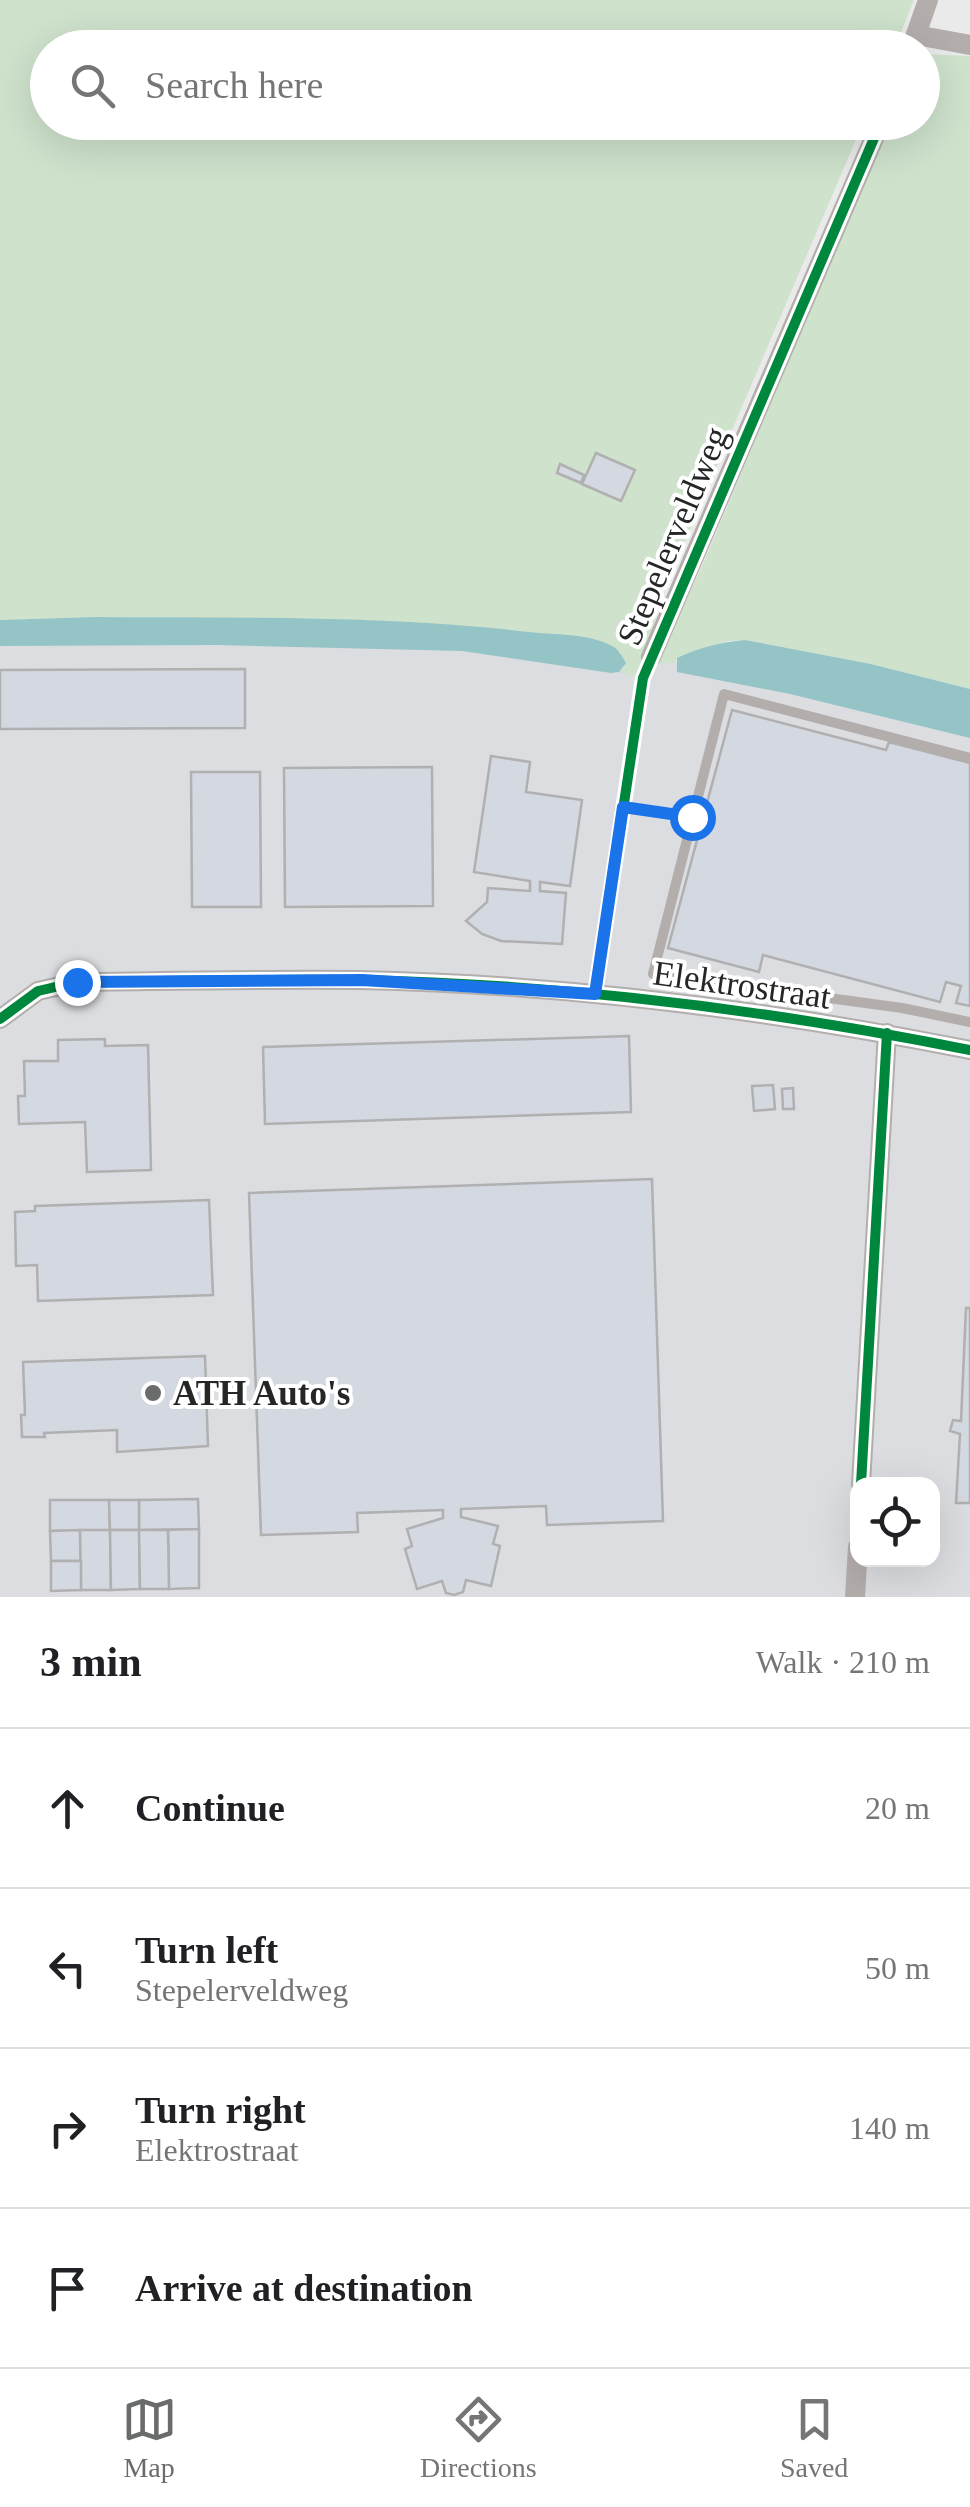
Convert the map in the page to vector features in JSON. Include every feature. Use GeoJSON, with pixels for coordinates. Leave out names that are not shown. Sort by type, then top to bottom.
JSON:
{"type":"FeatureCollection","features":[{"type":"Feature","properties":{"kind":"street"},"geometry":{"type":"LineString","coordinates":[[918,30],[928,0]]}},
{"type":"Feature","properties":{"kind":"street"},"geometry":{"type":"LineString","coordinates":[[940,43],[970,45]]}},
{"type":"Feature","properties":{"kind":"street","name":"Stepelerveldweg"},"geometry":{"type":"LineString","coordinates":[[651,657],[873,140]]}},
{"type":"Feature","properties":{"kind":"street","name":"Elektrostraat"},"geometry":{"type":"LineString","coordinates":[[0,1019],[38,991],[77,982],[324,980],[595,994],[793,1019],[970,1050]]}},
{"type":"Feature","properties":{"kind":"street"},"geometry":{"type":"LineString","coordinates":[[861,1477],[886,1034]]}},
{"type":"Feature","properties":{"kind":"street"},"geometry":{"type":"LineString","coordinates":[[855,1597],[857,1567]]}},
{"type":"Feature","properties":{"kind":"lane"},"geometry":{"type":"LineString","coordinates":[[970,758],[724,694],[653,974],[797,992],[970,1022]]}},
{"type":"Feature","properties":{"kind":"lane"},"geometry":{"type":"LineString","coordinates":[[623,807],[692,817]]}},
{"type":"Feature","properties":{"kind":"lane"},"geometry":{"type":"LineString","coordinates":[[793,1019],[797,992]]}},
{"type":"Feature","properties":{"kind":"lane"},"geometry":{"type":"LineString","coordinates":[[886,1034],[902,1008]]}},
{"type":"Feature","properties":{"kind":"shaded area"},"geometry":{"type":"Polygon","coordinates":[[[0,632],[477,640],[891,688],[970,711],[970,1597],[0,1597],[0,632]]]}},
{"type":"Feature","properties":{"kind":"green space"},"geometry":{"type":"Polygon","coordinates":[[[0,0],[914,0],[902,30],[30,30],[30,140],[856,140],[654,613],[656,618],[636,677],[619,672],[624,668],[620,652],[592,639],[336,619],[0,620],[0,0]]]}},
{"type":"Feature","properties":{"kind":"green space"},"geometry":{"type":"Polygon","coordinates":[[[940,55],[970,56],[970,689],[871,664],[745,640],[728,641],[677,658],[676,663],[656,663],[701,569],[882,140],[940,140],[940,55]]]}},
{"type":"Feature","properties":{"kind":"water"},"geometry":{"type":"Polygon","coordinates":[[[312,618],[571,635],[603,642],[620,653],[626,663],[619,672],[611,673],[462,651],[217,645],[0,646],[0,620],[312,618]]]}},
{"type":"Feature","properties":{"kind":"water"},"geometry":{"type":"Polygon","coordinates":[[[745,640],[871,664],[970,689],[970,738],[790,694],[677,672],[677,658],[710,646],[745,640]]]}},
{"type":"Feature","properties":{"kind":"building"},"geometry":{"type":"Polygon","coordinates":[[[596,453],[635,470],[621,501],[582,484],[596,453]]]}},
{"type":"Feature","properties":{"kind":"building"},"geometry":{"type":"Polygon","coordinates":[[[560,464],[584,475],[581,483],[557,473],[560,464]]]}},
{"type":"Feature","properties":{"kind":"building"},"geometry":{"type":"Polygon","coordinates":[[[245,669],[245,728],[0,729],[0,670],[245,669]]]}},
{"type":"Feature","properties":{"kind":"building"},"geometry":{"type":"Polygon","coordinates":[[[732,710],[886,750],[889,742],[970,763],[970,1006],[956,1003],[961,986],[946,982],[940,1002],[763,955],[759,972],[668,948],[732,710]]]}},
{"type":"Feature","properties":{"kind":"building"},"geometry":{"type":"Polygon","coordinates":[[[491,756],[530,762],[526,792],[582,800],[570,886],[540,882],[540,891],[566,893],[562,944],[501,941],[482,934],[466,921],[487,902],[488,888],[530,891],[530,881],[474,872],[491,756]]]}},
{"type":"Feature","properties":{"kind":"building"},"geometry":{"type":"Polygon","coordinates":[[[432,767],[433,906],[285,907],[284,768],[432,767]]]}},
{"type":"Feature","properties":{"kind":"building"},"geometry":{"type":"Polygon","coordinates":[[[191,772],[260,772],[261,907],[192,907],[191,772]]]}},
{"type":"Feature","properties":{"kind":"building"},"geometry":{"type":"Polygon","coordinates":[[[629,1036],[631,1112],[265,1124],[263,1047],[629,1036]]]}},
{"type":"Feature","properties":{"kind":"building"},"geometry":{"type":"Polygon","coordinates":[[[105,1039],[105,1046],[148,1045],[151,1170],[87,1172],[85,1122],[19,1124],[18,1096],[25,1096],[24,1061],[58,1061],[58,1040],[105,1039]]]}},
{"type":"Feature","properties":{"kind":"building"},"geometry":{"type":"Polygon","coordinates":[[[773,1085],[775,1109],[754,1111],[752,1086],[773,1085]]]}},
{"type":"Feature","properties":{"kind":"building"},"geometry":{"type":"Polygon","coordinates":[[[793,1088],[794,1109],[783,1109],[782,1089],[793,1088]]]}},
{"type":"Feature","properties":{"kind":"building"},"geometry":{"type":"Polygon","coordinates":[[[652,1179],[663,1521],[547,1525],[546,1506],[461,1509],[461,1517],[498,1526],[493,1544],[500,1546],[491,1586],[466,1580],[463,1592],[454,1595],[446,1593],[442,1581],[417,1589],[405,1549],[412,1546],[407,1529],[443,1518],[443,1510],[357,1513],[358,1532],[261,1535],[249,1193],[652,1179]]]}},
{"type":"Feature","properties":{"kind":"building"},"geometry":{"type":"Polygon","coordinates":[[[209,1200],[213,1295],[38,1301],[37,1265],[16,1266],[15,1212],[35,1211],[35,1206],[209,1200]]]}},
{"type":"Feature","properties":{"kind":"building"},"geometry":{"type":"Polygon","coordinates":[[[966,1308],[970,1308],[970,1503],[956,1503],[960,1434],[950,1431],[953,1420],[961,1421],[966,1308]]]}},
{"type":"Feature","properties":{"kind":"building"},"geometry":{"type":"Polygon","coordinates":[[[205,1356],[208,1446],[117,1452],[117,1430],[22,1437],[23,1362],[205,1356]]]}},
{"type":"Feature","properties":{"kind":"building"},"geometry":{"type":"Polygon","coordinates":[[[198,1499],[199,1529],[139,1530],[139,1500],[198,1499]]]}},
{"type":"Feature","properties":{"kind":"building"},"geometry":{"type":"Polygon","coordinates":[[[50,1500],[109,1500],[110,1530],[50,1531],[50,1500]]]}},
{"type":"Feature","properties":{"kind":"building"},"geometry":{"type":"Polygon","coordinates":[[[109,1500],[139,1500],[139,1530],[110,1530],[109,1500]]]}},
{"type":"Feature","properties":{"kind":"building"},"geometry":{"type":"Polygon","coordinates":[[[199,1529],[199,1588],[169,1589],[168,1530],[199,1529]]]}},
{"type":"Feature","properties":{"kind":"building"},"geometry":{"type":"Polygon","coordinates":[[[80,1530],[81,1561],[51,1561],[50,1531],[80,1530]]]}},
{"type":"Feature","properties":{"kind":"building"},"geometry":{"type":"Polygon","coordinates":[[[80,1530],[110,1530],[111,1590],[81,1590],[80,1530]]]}},
{"type":"Feature","properties":{"kind":"building"},"geometry":{"type":"Polygon","coordinates":[[[110,1530],[139,1530],[140,1589],[111,1590],[110,1530]]]}},
{"type":"Feature","properties":{"kind":"building"},"geometry":{"type":"Polygon","coordinates":[[[139,1530],[168,1530],[169,1589],[140,1589],[139,1530]]]}},
{"type":"Feature","properties":{"kind":"building"},"geometry":{"type":"Polygon","coordinates":[[[51,1561],[81,1561],[81,1590],[51,1591],[51,1561]]]}},
{"type":"Feature","properties":{"kind":"cycle path"},"geometry":{"type":"LineString","coordinates":[[595,994],[643,678],[873,140]]}},
{"type":"Feature","properties":{"kind":"cycle path"},"geometry":{"type":"LineString","coordinates":[[0,1019],[38,991],[77,982],[359,980],[589,993],[742,1011],[970,1050]]}},
{"type":"Feature","properties":{"kind":"cycle path"},"geometry":{"type":"LineString","coordinates":[[861,1477],[887,1033]]}},
{"type":"Feature","properties":{"kind":"place","name":"ATH Auto's"},"geometry":{"type":"Point","coordinates":[153,1393]}},
{"type":"Feature","properties":{"kind":"route"},"geometry":{"type":"LineString","coordinates":[[77,982],[362,980],[595,994],[623,807],[692,817]]}}]}
